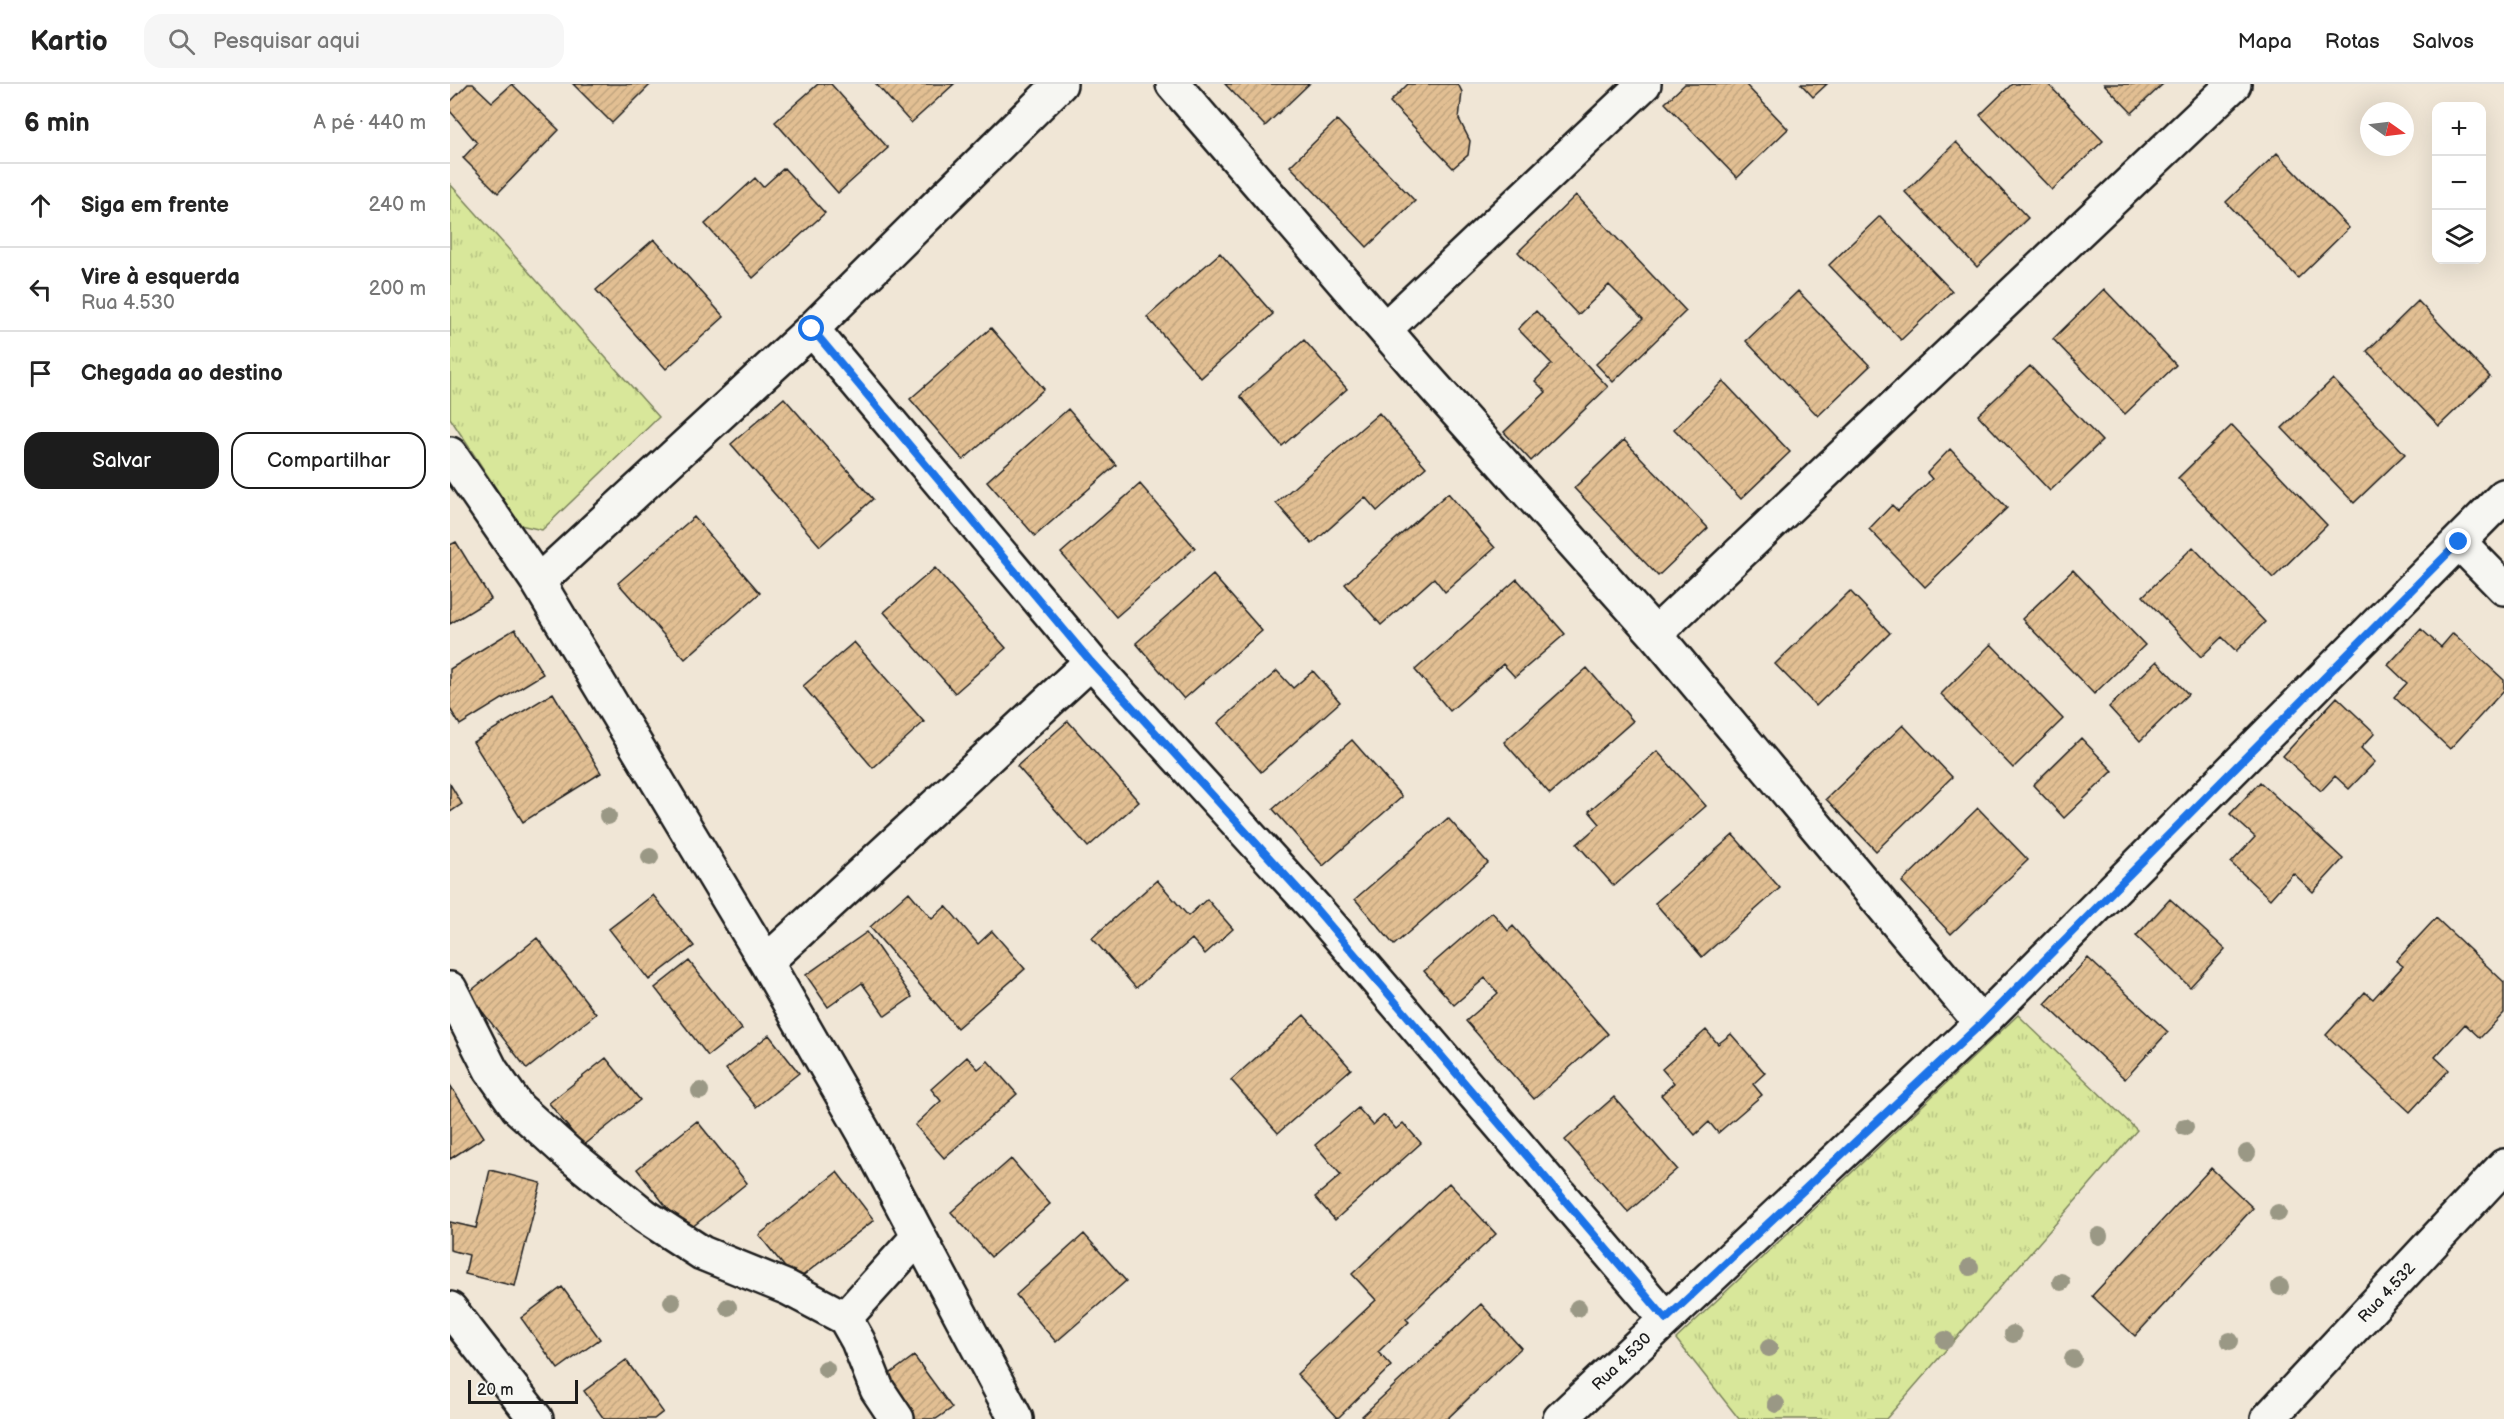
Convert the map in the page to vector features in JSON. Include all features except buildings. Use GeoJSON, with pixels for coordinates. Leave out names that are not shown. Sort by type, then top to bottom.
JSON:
{"type":"FeatureCollection","features":[{"type":"Feature","properties":{"kind":"street"},"geometry":{"type":"LineString","coordinates":[[538,582],[812,329],[1060,84]]}},
{"type":"Feature","properties":{"kind":"street"},"geometry":{"type":"LineString","coordinates":[[1173,84],[1385,329],[1655,634],[1982,1023]]}},
{"type":"Feature","properties":{"kind":"street"},"geometry":{"type":"LineString","coordinates":[[1385,329],[1644,84]]}},
{"type":"Feature","properties":{"kind":"street"},"geometry":{"type":"LineString","coordinates":[[1655,634],[2234,84]]}},
{"type":"Feature","properties":{"kind":"street"},"geometry":{"type":"LineString","coordinates":[[812,329],[1091,662],[1316,909],[1666,1319]]}},
{"type":"Feature","properties":{"kind":"street"},"geometry":{"type":"LineString","coordinates":[[450,454],[538,582],[766,962],[863,1131],[1016,1419]]}},
{"type":"Feature","properties":{"kind":"street","name":"Rua 4.530"},"geometry":{"type":"LineString","coordinates":[[1560,1419],[1982,1023],[2504,496]]}},
{"type":"Feature","properties":{"kind":"street"},"geometry":{"type":"LineString","coordinates":[[2459,542],[2504,588]]}},
{"type":"Feature","properties":{"kind":"street"},"geometry":{"type":"LineString","coordinates":[[766,962],[1091,662]]}},
{"type":"Feature","properties":{"kind":"street"},"geometry":{"type":"LineString","coordinates":[[450,989],[491,1070],[518,1108],[578,1162],[645,1216],[702,1253],[788,1288],[845,1318],[858,1341],[877,1389],[897,1419]]}},
{"type":"Feature","properties":{"kind":"street","name":"Rua 4.532"},"geometry":{"type":"LineString","coordinates":[[2268,1419],[2504,1166]]}},
{"type":"Feature","properties":{"kind":"street"},"geometry":{"type":"LineString","coordinates":[[845,1318],[919,1236]]}},
{"type":"Feature","properties":{"kind":"street"},"geometry":{"type":"LineString","coordinates":[[450,1309],[536,1419]]}},
{"type":"Feature","properties":{"kind":"green space"},"geometry":{"type":"Polygon","coordinates":[[[450,184],[659,417],[542,530],[520,525],[450,418],[450,184]]]}},
{"type":"Feature","properties":{"kind":"green space"},"geometry":{"type":"Polygon","coordinates":[[[2018,1015],[2137,1130],[1886,1419],[1739,1419],[1676,1339],[2018,1015]]]}},
{"type":"Feature","properties":{"kind":"route"},"geometry":{"type":"LineString","coordinates":[[812,329],[1091,662],[1316,909],[1666,1319],[1982,1023],[2459,542]]}}]}
